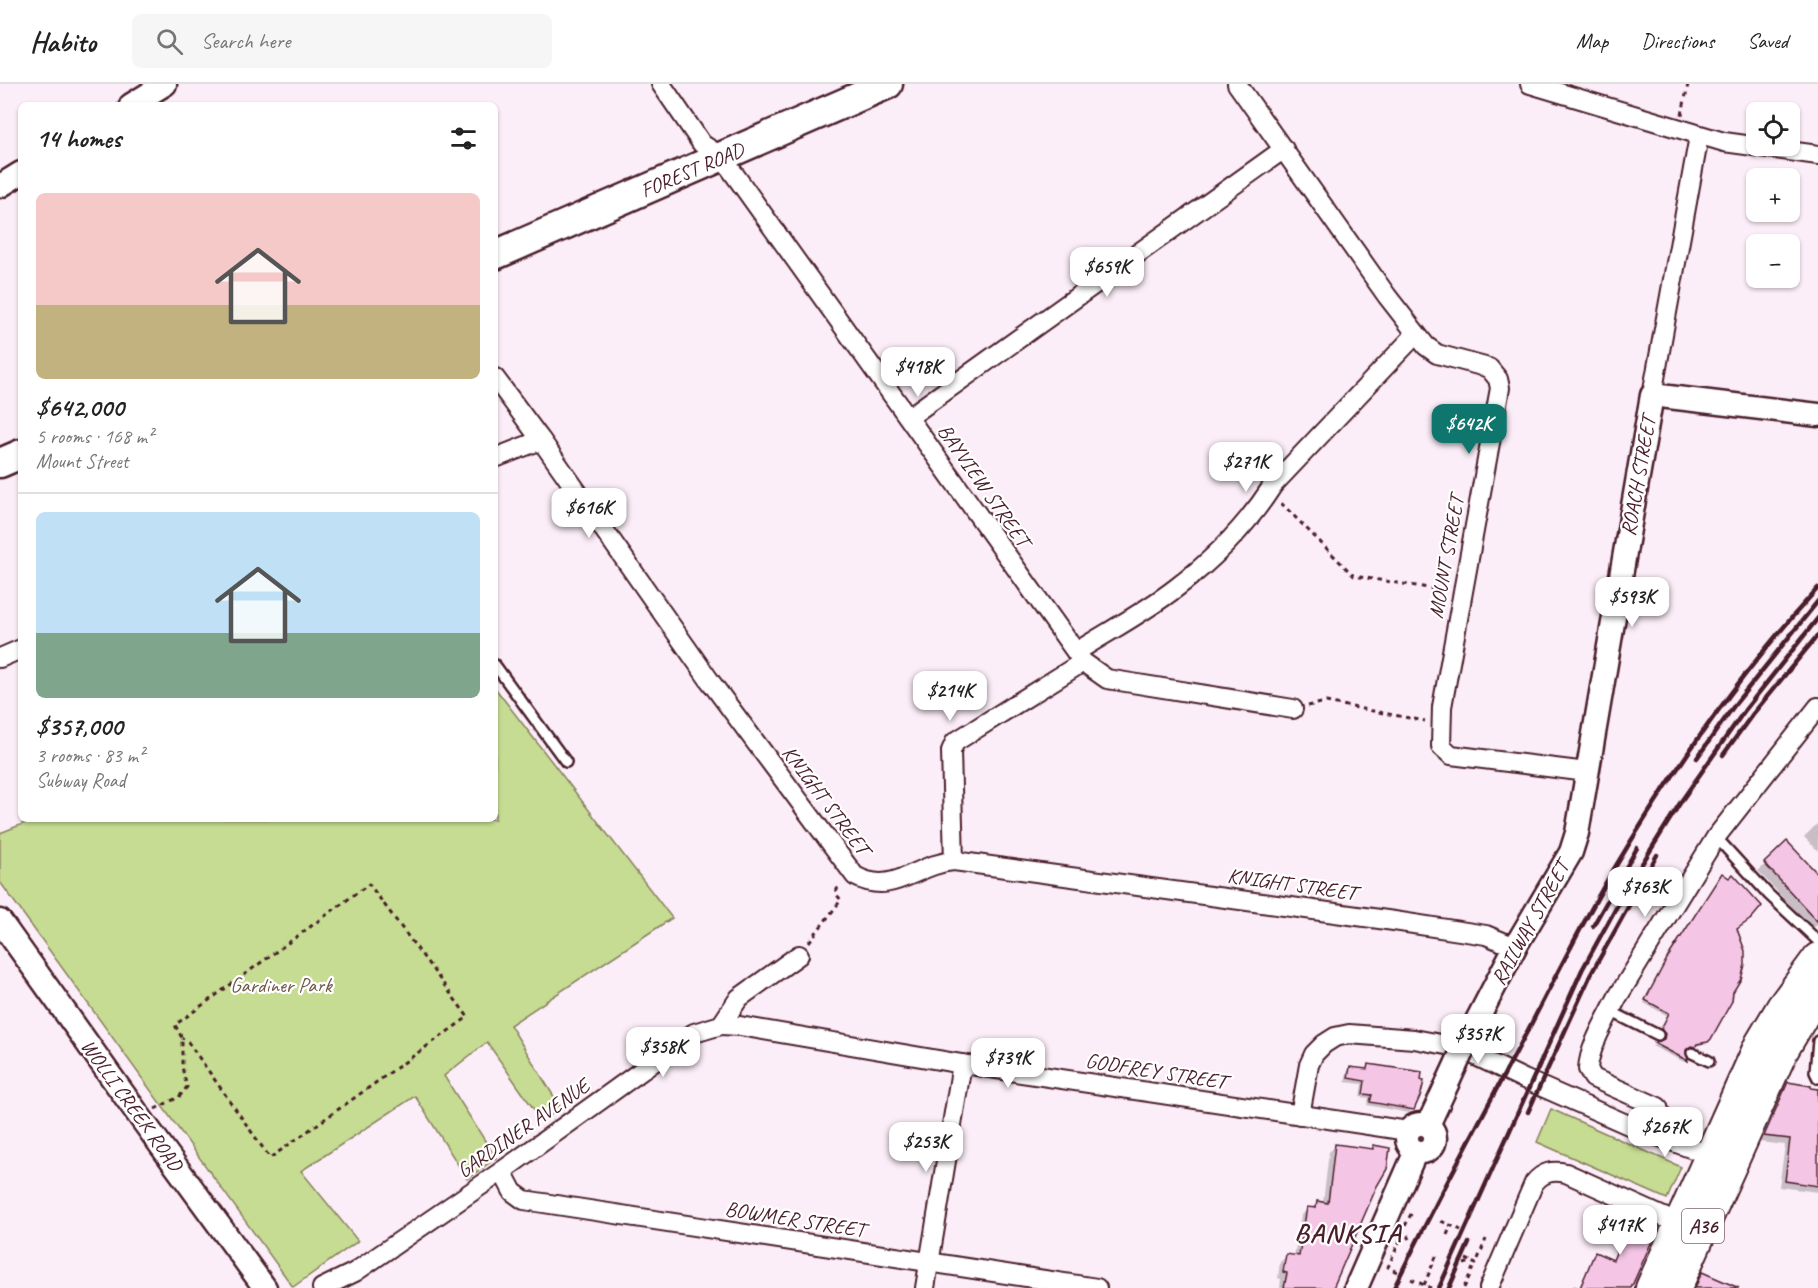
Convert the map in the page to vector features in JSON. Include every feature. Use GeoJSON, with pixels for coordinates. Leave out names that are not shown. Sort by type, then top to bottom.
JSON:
{"type":"FeatureCollection","features":[{"type":"Feature","properties":{"kind":"highway","name":"A36"},"geometry":{"type":"LineString","coordinates":[[1651,1288],[1679,1224],[1782,1053],[1814,976]]}},
{"type":"Feature","properties":{"kind":"highway","name":"A36"},"geometry":{"type":"LineString","coordinates":[[1676,1288],[1720,1159]]}},
{"type":"Feature","properties":{"kind":"main road","name":"FOREST ROAD"},"geometry":{"type":"LineString","coordinates":[[498,254],[888,84]]}},
{"type":"Feature","properties":{"kind":"main road"},"geometry":{"type":"LineString","coordinates":[[0,463],[18,455]]}},
{"type":"Feature","properties":{"kind":"street"},"geometry":{"type":"LineString","coordinates":[[136,102],[165,84]]}},
{"type":"Feature","properties":{"kind":"street","name":"BAYVIEW STREET"},"geometry":{"type":"LineString","coordinates":[[661,84],[702,144],[722,157],[1079,657],[1107,679],[1293,709]]}},
{"type":"Feature","properties":{"kind":"street","name":"MOUNT STREET"},"geometry":{"type":"LineString","coordinates":[[1238,84],[1416,334],[1431,351],[1437,354],[1489,368],[1495,373],[1499,383],[1442,706],[1441,746],[1451,755],[1587,772]]}},
{"type":"Feature","properties":{"kind":"street"},"geometry":{"type":"LineString","coordinates":[[1530,84],[1699,136],[1724,142],[1818,155]]}},
{"type":"Feature","properties":{"kind":"street","name":"ROACH STREET"},"geometry":{"type":"LineString","coordinates":[[1570,852],[1579,823],[1652,394],[1699,136]]}},
{"type":"Feature","properties":{"kind":"street"},"geometry":{"type":"LineString","coordinates":[[909,417],[1284,149]]}},
{"type":"Feature","properties":{"kind":"street"},"geometry":{"type":"LineString","coordinates":[[0,186],[18,175]]}},
{"type":"Feature","properties":{"kind":"street"},"geometry":{"type":"LineString","coordinates":[[954,861],[951,751],[955,742],[1178,587],[1216,554],[1256,511],[1270,490],[1416,334]]}},
{"type":"Feature","properties":{"kind":"street","name":"KNIGHT STREET"},"geometry":{"type":"LineString","coordinates":[[498,382],[710,681],[855,876],[872,883],[892,883],[931,865],[954,861],[1486,935],[1515,947]]}},
{"type":"Feature","properties":{"kind":"street"},"geometry":{"type":"LineString","coordinates":[[1652,394],[1818,415]]}},
{"type":"Feature","properties":{"kind":"street"},"geometry":{"type":"LineString","coordinates":[[498,457],[541,440]]}},
{"type":"Feature","properties":{"kind":"street"},"geometry":{"type":"LineString","coordinates":[[0,658],[18,650]]}},
{"type":"Feature","properties":{"kind":"street"},"geometry":{"type":"LineString","coordinates":[[1655,1135],[1661,1117],[1658,1107],[1593,1078],[1588,1069],[1590,1059],[1610,1011],[1716,837],[1818,707]]}},
{"type":"Feature","properties":{"kind":"street","name":"RAILWAY STREET"},"geometry":{"type":"LineString","coordinates":[[1356,1288],[1417,1136],[1448,1082],[1515,947],[1570,852]]}},
{"type":"Feature","properties":{"kind":"street","name":"WOLLI CREEK ROAD"},"geometry":{"type":"LineString","coordinates":[[0,921],[266,1288]]}},
{"type":"Feature","properties":{"kind":"street"},"geometry":{"type":"LineString","coordinates":[[721,1025],[739,998],[799,956]]}},
{"type":"Feature","properties":{"kind":"street","name":"GODFREY STREET"},"geometry":{"type":"LineString","coordinates":[[721,1025],[740,1026],[962,1064],[1300,1115],[1417,1136]]}},
{"type":"Feature","properties":{"kind":"street","name":"GARDINER AVENUE"},"geometry":{"type":"LineString","coordinates":[[322,1288],[355,1272],[502,1171],[694,1033],[721,1025]]}},
{"type":"Feature","properties":{"kind":"street"},"geometry":{"type":"LineString","coordinates":[[1300,1115],[1309,1065],[1314,1053],[1335,1037],[1367,1034],[1436,1042],[1457,1047],[1524,1079],[1655,1135],[1720,1159]]}},
{"type":"Feature","properties":{"kind":"street"},"geometry":{"type":"LineString","coordinates":[[925,1288],[962,1064]]}},
{"type":"Feature","properties":{"kind":"street","name":"BOWMER STREET"},"geometry":{"type":"LineString","coordinates":[[502,1171],[513,1192],[524,1200],[1097,1288]]}},
{"type":"Feature","properties":{"kind":"street"},"geometry":{"type":"LineString","coordinates":[[1489,1288],[1534,1183],[1547,1173],[1556,1171],[1566,1173],[1679,1224]]}},
{"type":"Feature","properties":{"kind":"street","name":"GARDINER AVENUE"},"geometry":{"type":"LineString","coordinates":[[341,1288],[355,1272]]}},
{"type":"Feature","properties":{"kind":"lane"},"geometry":{"type":"LineString","coordinates":[[498,669],[566,762]]}},
{"type":"Feature","properties":{"kind":"lane"},"geometry":{"type":"LineString","coordinates":[[1716,837],[1769,895],[1818,941]]}},
{"type":"Feature","properties":{"kind":"lane"},"geometry":{"type":"LineString","coordinates":[[1610,1011],[1658,1035]]}},
{"type":"Feature","properties":{"kind":"lane"},"geometry":{"type":"LineString","coordinates":[[1818,1041],[1815,1072],[1818,1078]]}},
{"type":"Feature","properties":{"kind":"lane"},"geometry":{"type":"LineString","coordinates":[[1692,1053],[1708,1061]]}},
{"type":"Feature","properties":{"kind":"path"},"geometry":{"type":"LineString","coordinates":[[1679,130],[1688,84]]}},
{"type":"Feature","properties":{"kind":"path"},"geometry":{"type":"LineString","coordinates":[[1270,490],[1354,576],[1462,594]]}},
{"type":"Feature","properties":{"kind":"path"},"geometry":{"type":"LineString","coordinates":[[1293,709],[1326,702],[1442,725]]}},
{"type":"Feature","properties":{"kind":"path"},"geometry":{"type":"LineString","coordinates":[[154,1110],[179,1096],[187,1087],[182,1066],[182,1038],[176,1025],[369,884],[468,1017],[270,1158],[188,1042],[182,1038]]}},
{"type":"Feature","properties":{"kind":"path"},"geometry":{"type":"LineString","coordinates":[[799,956],[841,900],[836,894]]}},
{"type":"Feature","properties":{"kind":"path"},"geometry":{"type":"LineString","coordinates":[[1413,1210],[1404,1232],[1414,1236]]}},
{"type":"Feature","properties":{"kind":"path"},"geometry":{"type":"LineString","coordinates":[[1441,1221],[1461,1230]]}},
{"type":"Feature","properties":{"kind":"path"},"geometry":{"type":"LineString","coordinates":[[1395,1233],[1410,1239],[1402,1232],[1406,1226]]}},
{"type":"Feature","properties":{"kind":"path"},"geometry":{"type":"LineString","coordinates":[[1447,1235],[1451,1226]]}},
{"type":"Feature","properties":{"kind":"path"},"geometry":{"type":"LineString","coordinates":[[1397,1272],[1388,1268],[1402,1236]]}},
{"type":"Feature","properties":{"kind":"path"},"geometry":{"type":"LineString","coordinates":[[1480,1271],[1464,1264],[1471,1262],[1476,1264],[1486,1239]]}},
{"type":"Feature","properties":{"kind":"path"},"geometry":{"type":"LineString","coordinates":[[1424,1285],[1438,1252]]}},
{"type":"Feature","properties":{"kind":"path"},"geometry":{"type":"LineString","coordinates":[[1466,1259],[1475,1262],[1478,1257]]}},
{"type":"Feature","properties":{"kind":"path"},"geometry":{"type":"LineString","coordinates":[[1464,1288],[1473,1268]]}},
{"type":"Feature","properties":{"kind":"path"},"geometry":{"type":"LineString","coordinates":[[1412,1279],[1431,1288]]}},
{"type":"Feature","properties":{"kind":"green space","name":"Gardiner Park"},"geometry":{"type":"Polygon","coordinates":[[[498,692],[672,918],[510,1025],[561,1108],[542,1121],[487,1042],[444,1076],[496,1158],[467,1179],[415,1096],[301,1171],[358,1241],[293,1287],[0,882],[0,833],[28,822],[498,822],[498,692]]]}},
{"type":"Feature","properties":{"kind":"green space"},"geometry":{"type":"Polygon","coordinates":[[[1551,1109],[1681,1167],[1667,1199],[1537,1142],[1551,1109]]]}},
{"type":"Feature","properties":{"kind":"building"},"geometry":{"type":"Polygon","coordinates":[[[1787,841],[1818,874],[1818,922],[1764,863],[1787,841]]]}},
{"type":"Feature","properties":{"kind":"building"},"geometry":{"type":"Polygon","coordinates":[[[1722,873],[1729,878],[1733,874],[1762,906],[1751,919],[1737,929],[1745,951],[1745,965],[1741,979],[1733,992],[1732,1001],[1711,1039],[1686,1050],[1688,1061],[1654,1043],[1664,1039],[1665,1034],[1661,1029],[1669,1013],[1645,1000],[1668,957],[1722,873]]]}},
{"type":"Feature","properties":{"kind":"building"},"geometry":{"type":"Polygon","coordinates":[[[1368,1064],[1422,1072],[1421,1080],[1424,1081],[1414,1110],[1370,1102],[1372,1095],[1363,1094],[1365,1081],[1348,1078],[1350,1067],[1367,1069],[1368,1064]]]}},
{"type":"Feature","properties":{"kind":"building"},"geometry":{"type":"Polygon","coordinates":[[[1788,1082],[1818,1089],[1818,1186],[1785,1181],[1790,1139],[1764,1136],[1788,1082]]]}},
{"type":"Feature","properties":{"kind":"building"},"geometry":{"type":"Polygon","coordinates":[[[1335,1144],[1373,1149],[1373,1145],[1390,1148],[1387,1169],[1377,1186],[1333,1288],[1284,1288],[1287,1273],[1283,1272],[1286,1254],[1299,1256],[1307,1207],[1316,1208],[1317,1201],[1328,1203],[1335,1144]]]}},
{"type":"Feature","properties":{"kind":"building"},"geometry":{"type":"Polygon","coordinates":[[[1608,1212],[1656,1232],[1631,1288],[1580,1288],[1595,1252],[1613,1260],[1623,1236],[1602,1227],[1608,1212]]]}},
{"type":"Feature","properties":{"kind":"building"},"geometry":{"type":"Polygon","coordinates":[[[1702,1272],[1739,1288],[1695,1288],[1702,1272]]]}},
{"type":"Feature","properties":{"kind":"railway"},"geometry":{"type":"LineString","coordinates":[[1394,1288],[1426,1223],[1611,874],[1707,725],[1761,655],[1818,588]]}},
{"type":"Feature","properties":{"kind":"railway"},"geometry":{"type":"LineString","coordinates":[[1697,758],[1736,703],[1818,601]]}},
{"type":"Feature","properties":{"kind":"railway"},"geometry":{"type":"LineString","coordinates":[[1439,1288],[1582,970],[1628,886],[1682,800],[1745,710],[1818,618]]}},
{"type":"Feature","properties":{"kind":"railway"},"geometry":{"type":"LineString","coordinates":[[1723,755],[1752,715],[1818,635]]}},
{"type":"Feature","properties":{"kind":"railway"},"geometry":{"type":"LineString","coordinates":[[1593,926],[1637,848]]}},
{"type":"Feature","properties":{"kind":"railway"},"geometry":{"type":"LineString","coordinates":[[1528,1112],[1591,974],[1657,855]]}},
{"type":"Feature","properties":{"kind":"railway"},"geometry":{"type":"LineString","coordinates":[[1449,1288],[1469,1243]]}},
{"type":"Feature","properties":{"kind":"district","name":"BANKSIA"},"geometry":{"type":"Point","coordinates":[1348,1233]}}]}
